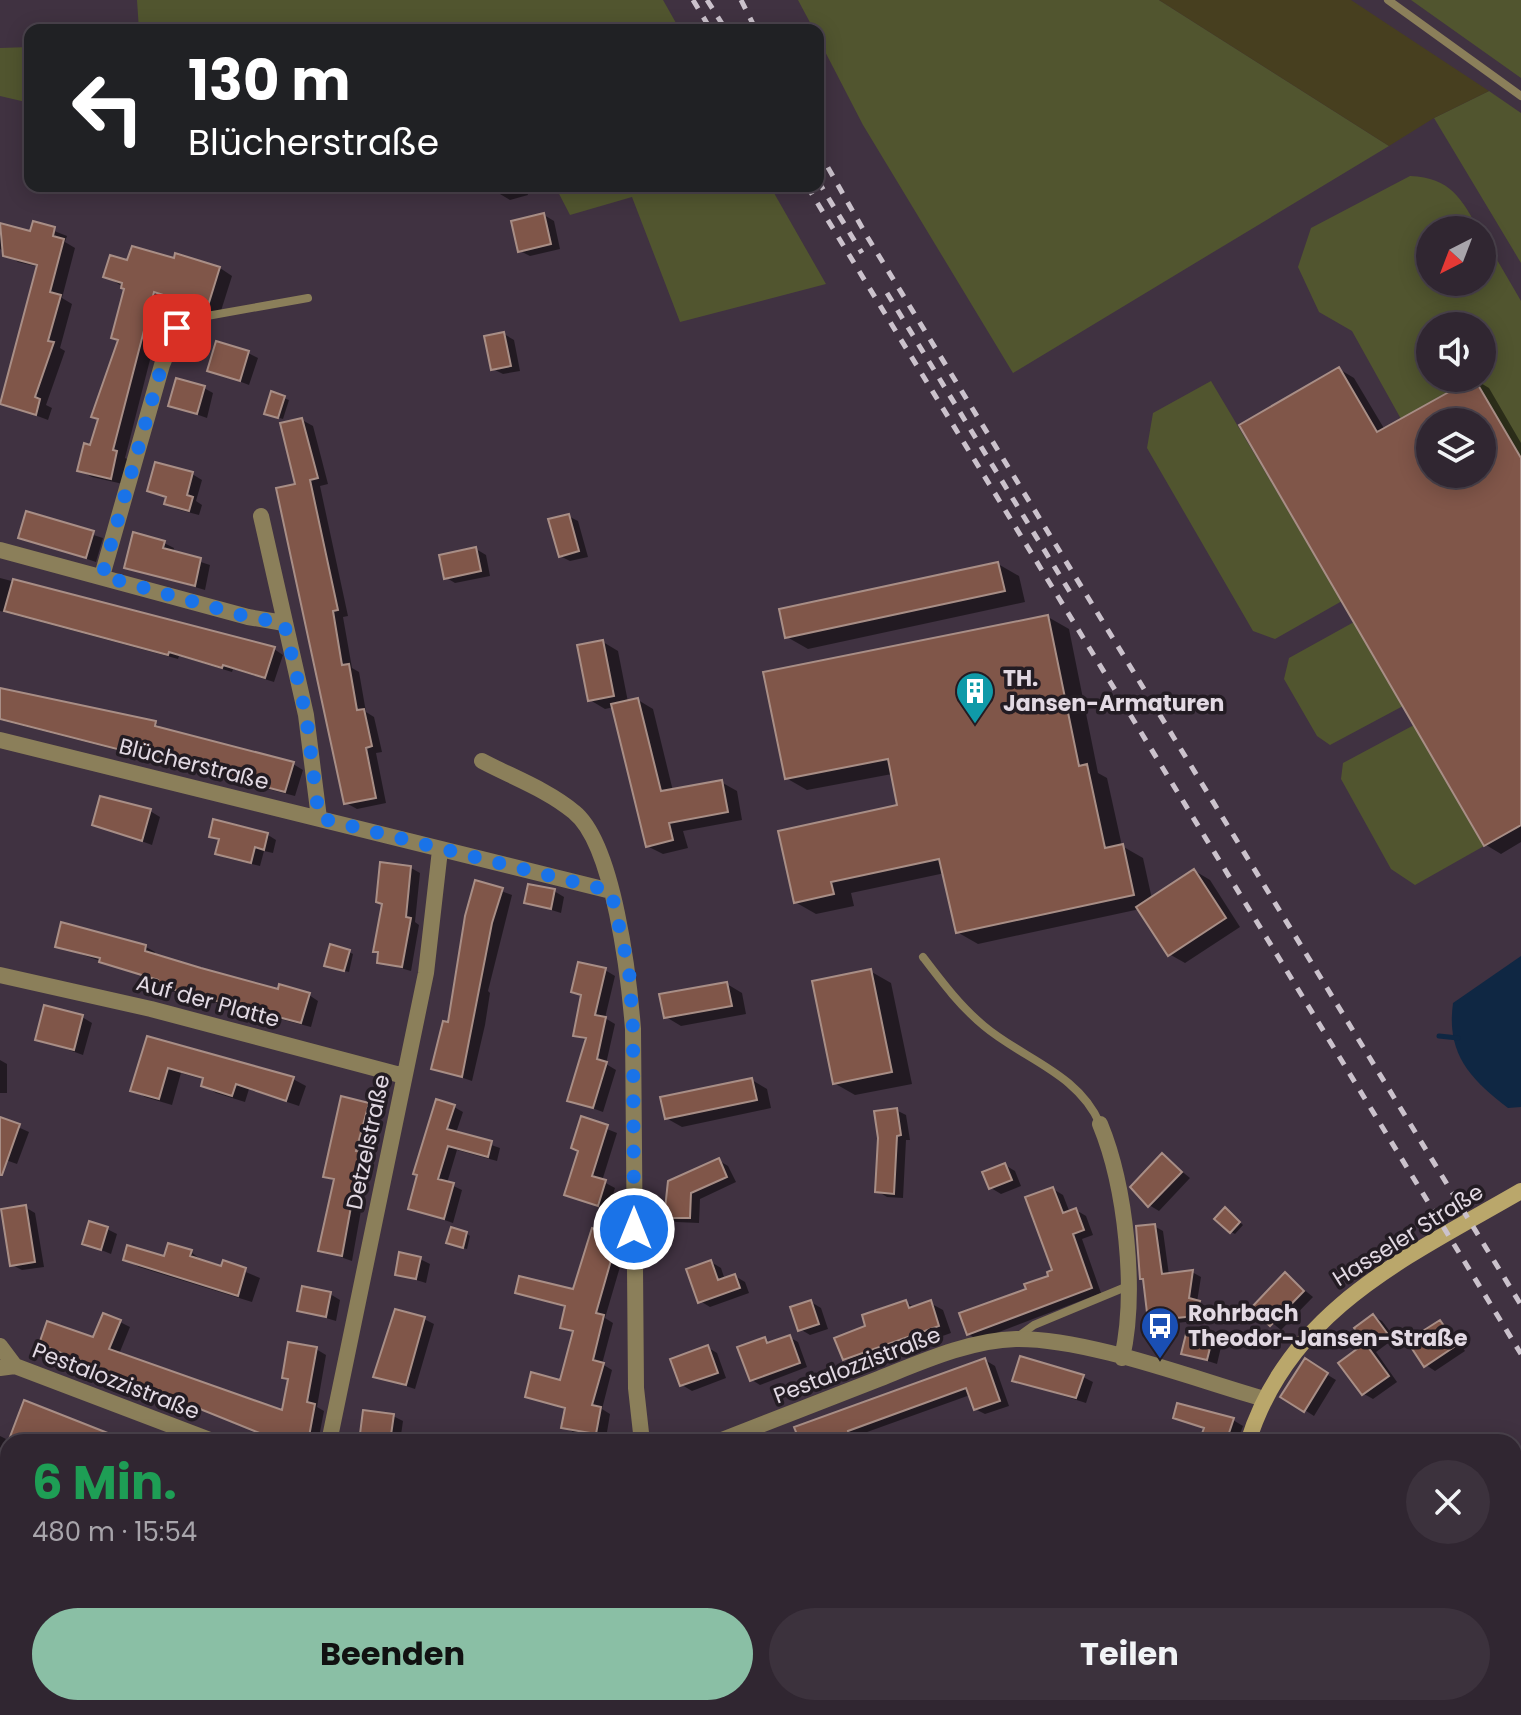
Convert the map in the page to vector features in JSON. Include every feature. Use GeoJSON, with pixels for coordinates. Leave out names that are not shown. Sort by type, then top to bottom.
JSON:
{"type":"FeatureCollection","features":[{"type":"Feature","properties":{"kind":"street"},"geometry":{"type":"LineString","coordinates":[[102,576],[162,365],[177,328]]}},
{"type":"Feature","properties":{"kind":"street"},"geometry":{"type":"LineString","coordinates":[[261,516],[306,715],[319,818]]}},
{"type":"Feature","properties":{"kind":"street"},"geometry":{"type":"LineString","coordinates":[[0,550],[248,617],[284,623]]}},
{"type":"Feature","properties":{"kind":"street","name":"Blücherstraße"},"geometry":{"type":"LineString","coordinates":[[0,740],[611,891]]}},
{"type":"Feature","properties":{"kind":"street"},"geometry":{"type":"LineString","coordinates":[[482,761],[575,813],[592,832],[611,891],[629,970],[633,1029],[636,1388],[641,1434]]}},
{"type":"Feature","properties":{"kind":"street","name":"Detzelstraße"},"geometry":{"type":"LineString","coordinates":[[331,1434],[426,973],[440,850]]}},
{"type":"Feature","properties":{"kind":"street","name":"Auf der Platte"},"geometry":{"type":"LineString","coordinates":[[0,975],[151,1009],[404,1076]]}},
{"type":"Feature","properties":{"kind":"street"},"geometry":{"type":"LineString","coordinates":[[1100,1124],[1120,1184],[1129,1310],[1122,1358]]}},
{"type":"Feature","properties":{"kind":"street","name":"Hasseler Straße"},"geometry":{"type":"LineString","coordinates":[[1251,1434],[1264,1399],[1290,1356],[1323,1318],[1402,1260],[1521,1191]]}},
{"type":"Feature","properties":{"kind":"street","name":"Pestalozzistraße"},"geometry":{"type":"LineString","coordinates":[[737,1434],[909,1367],[971,1346],[1015,1339],[1058,1344],[1122,1358],[1264,1399]]}},
{"type":"Feature","properties":{"kind":"street"},"geometry":{"type":"LineString","coordinates":[[0,1346],[8,1367]]}},
{"type":"Feature","properties":{"kind":"street","name":"Pestalozzistraße"},"geometry":{"type":"LineString","coordinates":[[8,1367],[193,1434]]}},
{"type":"Feature","properties":{"kind":"lane"},"geometry":{"type":"LineString","coordinates":[[1388,0],[1521,96]]}},
{"type":"Feature","properties":{"kind":"lane"},"geometry":{"type":"LineString","coordinates":[[177,328],[207,316],[308,298]]}},
{"type":"Feature","properties":{"kind":"lane"},"geometry":{"type":"LineString","coordinates":[[923,957],[961,1005],[987,1028],[1060,1074],[1078,1090],[1100,1124]]}},
{"type":"Feature","properties":{"kind":"lane","name":"Pestalozzistraße"},"geometry":{"type":"LineString","coordinates":[[1015,1339],[1034,1325],[1128,1286]]}},
{"type":"Feature","properties":{"kind":"green space"},"geometry":{"type":"Polygon","coordinates":[[[137,0],[663,0],[677,24],[139,24],[137,0]]]}},
{"type":"Feature","properties":{"kind":"green space"},"geometry":{"type":"Polygon","coordinates":[[[798,0],[1159,0],[1389,146],[1013,373],[863,125],[824,50],[824,24],[811,24],[798,0]]]}},
{"type":"Feature","properties":{"kind":"green space"},"geometry":{"type":"Polygon","coordinates":[[[1411,0],[1521,0],[1521,78],[1411,0]]]}},
{"type":"Feature","properties":{"kind":"green space"},"geometry":{"type":"Polygon","coordinates":[[[24,47],[24,102],[0,96],[0,48],[24,47]]]}},
{"type":"Feature","properties":{"kind":"green space"},"geometry":{"type":"Polygon","coordinates":[[[1489,91],[1521,113],[1521,263],[1496,221],[1496,216],[1493,216],[1434,118],[1489,91]]]}},
{"type":"Feature","properties":{"kind":"green space"},"geometry":{"type":"Polygon","coordinates":[[[1410,176],[1436,181],[1460,199],[1471,216],[1416,216],[1416,296],[1496,296],[1496,258],[1521,301],[1521,458],[1496,415],[1496,408],[1492,408],[1482,392],[1496,392],[1496,312],[1416,312],[1416,392],[1447,392],[1401,419],[1352,331],[1319,312],[1298,267],[1311,228],[1410,176]]]}},
{"type":"Feature","properties":{"kind":"green space"},"geometry":{"type":"Polygon","coordinates":[[[558,192],[773,192],[826,284],[680,322],[632,197],[570,215],[558,192]]]}},
{"type":"Feature","properties":{"kind":"green space"},"geometry":{"type":"Polygon","coordinates":[[[1211,381],[1342,601],[1275,639],[1253,631],[1147,448],[1153,413],[1211,381]]]}},
{"type":"Feature","properties":{"kind":"green space"},"geometry":{"type":"Polygon","coordinates":[[[1354,622],[1403,706],[1330,745],[1317,736],[1284,679],[1289,658],[1354,622]]]}},
{"type":"Feature","properties":{"kind":"green space"},"geometry":{"type":"Polygon","coordinates":[[[1414,725],[1484,846],[1415,885],[1391,869],[1341,779],[1343,763],[1414,725]]]}},
{"type":"Feature","properties":{"kind":"sand"},"geometry":{"type":"Polygon","coordinates":[[[1159,0],[1351,0],[1489,91],[1434,118],[1389,146],[1159,0]]]}},
{"type":"Feature","properties":{"kind":"water"},"geometry":{"type":"Polygon","coordinates":[[[1521,956],[1521,1107],[1508,1108],[1482,1087],[1457,1051],[1453,1037],[1453,1003],[1521,956]]]}},
{"type":"Feature","properties":{"kind":"building"},"geometry":{"type":"Polygon","coordinates":[[[544,213],[551,244],[518,252],[511,221],[544,213]]]}},
{"type":"Feature","properties":{"kind":"building"},"geometry":{"type":"Polygon","coordinates":[[[33,221],[55,227],[53,236],[64,239],[50,292],[61,295],[48,341],[54,342],[35,397],[40,399],[36,415],[0,404],[37,265],[3,256],[0,223],[30,231],[33,221]]]}},
{"type":"Feature","properties":{"kind":"building"},"geometry":{"type":"Polygon","coordinates":[[[132,246],[174,258],[175,253],[220,267],[207,309],[154,292],[113,450],[117,451],[111,479],[77,471],[84,443],[90,445],[98,419],[91,417],[118,340],[111,338],[124,289],[121,288],[122,283],[103,277],[110,255],[127,260],[132,246]]]}},
{"type":"Feature","properties":{"kind":"building"},"geometry":{"type":"Polygon","coordinates":[[[504,332],[511,366],[491,370],[484,336],[504,332]]]}},
{"type":"Feature","properties":{"kind":"building"},"geometry":{"type":"Polygon","coordinates":[[[216,341],[249,351],[240,381],[207,371],[216,341]]]}},
{"type":"Feature","properties":{"kind":"building"},"geometry":{"type":"Polygon","coordinates":[[[1339,367],[1377,432],[1416,410],[1416,488],[1496,488],[1496,415],[1521,458],[1521,825],[1484,846],[1239,425],[1339,367]]]}},
{"type":"Feature","properties":{"kind":"building"},"geometry":{"type":"Polygon","coordinates":[[[176,378],[205,386],[197,414],[168,406],[176,378]]]}},
{"type":"Feature","properties":{"kind":"building"},"geometry":{"type":"Polygon","coordinates":[[[271,391],[285,396],[278,418],[264,414],[271,391]]]}},
{"type":"Feature","properties":{"kind":"building"},"geometry":{"type":"Polygon","coordinates":[[[1449,392],[1482,392],[1492,408],[1420,408],[1449,392]]]}},
{"type":"Feature","properties":{"kind":"building"},"geometry":{"type":"Polygon","coordinates":[[[302,418],[318,478],[310,480],[338,610],[333,611],[342,665],[349,664],[357,710],[364,709],[372,746],[366,748],[376,798],[344,804],[276,488],[295,484],[280,423],[302,418]]]}},
{"type":"Feature","properties":{"kind":"building"},"geometry":{"type":"Polygon","coordinates":[[[155,462],[193,472],[187,495],[193,497],[189,511],[164,504],[166,497],[147,491],[155,462]]]}},
{"type":"Feature","properties":{"kind":"building"},"geometry":{"type":"Polygon","coordinates":[[[26,511],[94,531],[86,558],[18,538],[26,511]]]}},
{"type":"Feature","properties":{"kind":"building"},"geometry":{"type":"Polygon","coordinates":[[[569,514],[579,551],[559,557],[548,519],[569,514]]]}},
{"type":"Feature","properties":{"kind":"building"},"geometry":{"type":"Polygon","coordinates":[[[133,532],[165,541],[163,548],[201,558],[195,586],[124,568],[133,532]]]}},
{"type":"Feature","properties":{"kind":"building"},"geometry":{"type":"Polygon","coordinates":[[[476,547],[481,571],[444,579],[439,555],[476,547]]]}},
{"type":"Feature","properties":{"kind":"building"},"geometry":{"type":"Polygon","coordinates":[[[998,562],[1005,591],[785,638],[779,609],[998,562]]]}},
{"type":"Feature","properties":{"kind":"building"},"geometry":{"type":"Polygon","coordinates":[[[13,579],[275,647],[265,678],[4,611],[13,579]]]}},
{"type":"Feature","properties":{"kind":"building"},"geometry":{"type":"Polygon","coordinates":[[[1048,615],[1079,766],[1087,764],[1105,848],[1123,844],[1134,895],[956,933],[939,859],[831,882],[834,894],[794,903],[778,831],[897,805],[888,759],[785,779],[763,672],[1048,615]]]}},
{"type":"Feature","properties":{"kind":"building"},"geometry":{"type":"Polygon","coordinates":[[[603,640],[614,696],[588,701],[577,645],[603,640]]]}},
{"type":"Feature","properties":{"kind":"building"},"geometry":{"type":"Polygon","coordinates":[[[0,688],[156,721],[155,726],[294,762],[285,792],[0,719],[0,688]]]}},
{"type":"Feature","properties":{"kind":"building"},"geometry":{"type":"Polygon","coordinates":[[[638,698],[661,791],[722,780],[728,812],[669,823],[673,840],[646,847],[611,704],[638,698]]]}},
{"type":"Feature","properties":{"kind":"building"},"geometry":{"type":"Polygon","coordinates":[[[100,796],[151,809],[142,841],[92,825],[100,796]]]}},
{"type":"Feature","properties":{"kind":"building"},"geometry":{"type":"Polygon","coordinates":[[[213,819],[268,833],[264,850],[255,847],[251,863],[215,854],[219,839],[209,837],[213,819]]]}},
{"type":"Feature","properties":{"kind":"building"},"geometry":{"type":"Polygon","coordinates":[[[380,862],[411,866],[406,917],[411,918],[402,967],[377,963],[378,952],[373,952],[382,904],[376,902],[380,862]]]}},
{"type":"Feature","properties":{"kind":"building"},"geometry":{"type":"Polygon","coordinates":[[[1194,869],[1226,918],[1168,956],[1136,907],[1194,869]]]}},
{"type":"Feature","properties":{"kind":"building"},"geometry":{"type":"Polygon","coordinates":[[[475,880],[503,888],[492,923],[462,1077],[431,1069],[443,1021],[448,1022],[465,916],[475,880]]]}},
{"type":"Feature","properties":{"kind":"building"},"geometry":{"type":"Polygon","coordinates":[[[528,884],[555,889],[551,909],[524,903],[528,884]]]}},
{"type":"Feature","properties":{"kind":"building"},"geometry":{"type":"Polygon","coordinates":[[[61,922],[146,945],[145,951],[201,968],[278,989],[279,984],[310,993],[301,1023],[156,985],[158,980],[99,962],[100,958],[55,947],[61,922]]]}},
{"type":"Feature","properties":{"kind":"building"},"geometry":{"type":"Polygon","coordinates":[[[330,944],[350,950],[344,971],[324,966],[330,944]]]}},
{"type":"Feature","properties":{"kind":"building"},"geometry":{"type":"Polygon","coordinates":[[[578,962],[606,968],[595,1015],[606,1017],[597,1059],[607,1062],[593,1108],[567,1101],[586,1038],[573,1036],[581,995],[571,992],[578,962]]]}},
{"type":"Feature","properties":{"kind":"building"},"geometry":{"type":"Polygon","coordinates":[[[871,969],[892,1072],[833,1084],[812,981],[871,969]]]}},
{"type":"Feature","properties":{"kind":"building"},"geometry":{"type":"Polygon","coordinates":[[[727,982],[732,1006],[664,1018],[659,994],[727,982]]]}},
{"type":"Feature","properties":{"kind":"building"},"geometry":{"type":"Polygon","coordinates":[[[44,1005],[83,1015],[74,1050],[35,1040],[44,1005]]]}},
{"type":"Feature","properties":{"kind":"building"},"geometry":{"type":"Polygon","coordinates":[[[147,1036],[294,1077],[286,1101],[236,1084],[232,1096],[201,1086],[203,1078],[168,1068],[159,1099],[130,1091],[147,1036]]]}},
{"type":"Feature","properties":{"kind":"building"},"geometry":{"type":"Polygon","coordinates":[[[752,1078],[757,1100],[665,1119],[660,1097],[752,1078]]]}},
{"type":"Feature","properties":{"kind":"building"},"geometry":{"type":"Polygon","coordinates":[[[341,1096],[369,1103],[356,1151],[361,1152],[342,1256],[318,1251],[334,1179],[323,1177],[341,1096]]]}},
{"type":"Feature","properties":{"kind":"building"},"geometry":{"type":"Polygon","coordinates":[[[436,1099],[455,1105],[447,1129],[492,1141],[488,1157],[448,1146],[438,1179],[454,1183],[444,1219],[408,1209],[417,1175],[413,1174],[436,1099]]]}},
{"type":"Feature","properties":{"kind":"building"},"geometry":{"type":"Polygon","coordinates":[[[897,1108],[901,1135],[897,1136],[894,1194],[875,1192],[878,1138],[874,1111],[897,1108]]]}},
{"type":"Feature","properties":{"kind":"building"},"geometry":{"type":"Polygon","coordinates":[[[581,1116],[608,1125],[592,1176],[606,1180],[598,1206],[564,1195],[578,1151],[571,1148],[581,1116]]]}},
{"type":"Feature","properties":{"kind":"building"},"geometry":{"type":"Polygon","coordinates":[[[0,1117],[20,1124],[2,1175],[0,1175],[0,1117]]]}},
{"type":"Feature","properties":{"kind":"building"},"geometry":{"type":"Polygon","coordinates":[[[1162,1153],[1182,1172],[1148,1207],[1130,1187],[1162,1153]]]}},
{"type":"Feature","properties":{"kind":"building"},"geometry":{"type":"Polygon","coordinates":[[[719,1158],[727,1177],[691,1193],[690,1218],[664,1218],[668,1181],[719,1158]]]}},
{"type":"Feature","properties":{"kind":"building"},"geometry":{"type":"Polygon","coordinates":[[[1005,1163],[1012,1180],[989,1189],[982,1172],[1005,1163]]]}},
{"type":"Feature","properties":{"kind":"building"},"geometry":{"type":"Polygon","coordinates":[[[1053,1187],[1063,1213],[1076,1208],[1084,1230],[1073,1234],[1092,1288],[967,1335],[959,1313],[1026,1289],[1024,1284],[1048,1276],[1047,1272],[1052,1270],[1025,1197],[1053,1187]]]}},
{"type":"Feature","properties":{"kind":"building"},"geometry":{"type":"Polygon","coordinates":[[[26,1205],[35,1262],[10,1266],[1,1209],[26,1205]]]}},
{"type":"Feature","properties":{"kind":"building"},"geometry":{"type":"Polygon","coordinates":[[[1225,1207],[1240,1222],[1230,1233],[1214,1219],[1225,1207]]]}},
{"type":"Feature","properties":{"kind":"building"},"geometry":{"type":"Polygon","coordinates":[[[89,1221],[108,1227],[101,1250],[82,1244],[89,1221]]]}},
{"type":"Feature","properties":{"kind":"building"},"geometry":{"type":"Polygon","coordinates":[[[1155,1224],[1162,1274],[1193,1270],[1189,1298],[1200,1301],[1195,1316],[1148,1321],[1143,1279],[1140,1279],[1136,1226],[1155,1224]]]}},
{"type":"Feature","properties":{"kind":"building"},"geometry":{"type":"Polygon","coordinates":[[[451,1227],[467,1232],[463,1248],[446,1243],[451,1227]]]}},
{"type":"Feature","properties":{"kind":"building"},"geometry":{"type":"Polygon","coordinates":[[[592,1228],[618,1236],[596,1313],[604,1315],[593,1360],[604,1363],[592,1405],[601,1407],[596,1434],[561,1428],[565,1408],[525,1397],[531,1372],[560,1380],[573,1331],[560,1328],[565,1306],[515,1293],[519,1276],[573,1289],[592,1228]]]}},
{"type":"Feature","properties":{"kind":"building"},"geometry":{"type":"Polygon","coordinates":[[[168,1243],[192,1250],[190,1256],[221,1266],[223,1260],[246,1268],[238,1296],[123,1260],[127,1245],[164,1256],[168,1243]]]}},
{"type":"Feature","properties":{"kind":"building"},"geometry":{"type":"Polygon","coordinates":[[[399,1252],[421,1257],[416,1279],[395,1275],[399,1252]]]}},
{"type":"Feature","properties":{"kind":"building"},"geometry":{"type":"Polygon","coordinates":[[[711,1260],[718,1280],[735,1274],[740,1288],[698,1303],[686,1269],[711,1260]]]}},
{"type":"Feature","properties":{"kind":"building"},"geometry":{"type":"Polygon","coordinates":[[[1285,1272],[1304,1291],[1270,1326],[1251,1308],[1285,1272]]]}},
{"type":"Feature","properties":{"kind":"building"},"geometry":{"type":"Polygon","coordinates":[[[302,1286],[331,1292],[326,1317],[297,1311],[302,1286]]]}},
{"type":"Feature","properties":{"kind":"building"},"geometry":{"type":"Polygon","coordinates":[[[811,1300],[819,1324],[798,1331],[790,1307],[811,1300]]]}},
{"type":"Feature","properties":{"kind":"building"},"geometry":{"type":"Polygon","coordinates":[[[906,1300],[909,1308],[931,1300],[939,1326],[843,1360],[834,1338],[865,1326],[862,1315],[906,1300]]]}},
{"type":"Feature","properties":{"kind":"building"},"geometry":{"type":"Polygon","coordinates":[[[395,1309],[425,1317],[406,1385],[373,1377],[395,1309]]]}},
{"type":"Feature","properties":{"kind":"building"},"geometry":{"type":"Polygon","coordinates":[[[103,1313],[121,1320],[109,1349],[282,1410],[288,1379],[282,1378],[288,1342],[317,1347],[307,1402],[315,1404],[309,1434],[262,1434],[39,1344],[47,1321],[93,1337],[103,1313]]]}},
{"type":"Feature","properties":{"kind":"building"},"geometry":{"type":"Polygon","coordinates":[[[1373,1314],[1387,1333],[1368,1347],[1389,1376],[1362,1395],[1338,1363],[1365,1343],[1354,1328],[1373,1314]]]}},
{"type":"Feature","properties":{"kind":"building"},"geometry":{"type":"Polygon","coordinates":[[[1440,1320],[1457,1345],[1424,1367],[1407,1341],[1440,1320]]]}},
{"type":"Feature","properties":{"kind":"building"},"geometry":{"type":"Polygon","coordinates":[[[1186,1334],[1212,1340],[1207,1360],[1181,1354],[1186,1334]]]}},
{"type":"Feature","properties":{"kind":"building"},"geometry":{"type":"Polygon","coordinates":[[[790,1335],[800,1363],[750,1381],[737,1347],[765,1337],[767,1343],[790,1335]]]}},
{"type":"Feature","properties":{"kind":"building"},"geometry":{"type":"Polygon","coordinates":[[[708,1345],[718,1373],[680,1386],[670,1359],[708,1345]]]}},
{"type":"Feature","properties":{"kind":"building"},"geometry":{"type":"Polygon","coordinates":[[[1020,1356],[1084,1375],[1076,1398],[1012,1381],[1020,1356]]]}},
{"type":"Feature","properties":{"kind":"building"},"geometry":{"type":"Polygon","coordinates":[[[985,1358],[1000,1401],[974,1410],[966,1388],[848,1431],[849,1434],[797,1434],[794,1427],[985,1358]]]}},
{"type":"Feature","properties":{"kind":"building"},"geometry":{"type":"Polygon","coordinates":[[[1305,1358],[1328,1373],[1304,1412],[1280,1397],[1305,1358]]]}},
{"type":"Feature","properties":{"kind":"building"},"geometry":{"type":"Polygon","coordinates":[[[24,1400],[110,1434],[11,1434],[24,1400]]]}},
{"type":"Feature","properties":{"kind":"building"},"geometry":{"type":"Polygon","coordinates":[[[1177,1403],[1234,1418],[1229,1434],[1202,1434],[1204,1428],[1173,1418],[1177,1403]]]}},
{"type":"Feature","properties":{"kind":"building"},"geometry":{"type":"Polygon","coordinates":[[[363,1410],[394,1414],[391,1434],[360,1434],[363,1410]]]}},
{"type":"Feature","properties":{"kind":"waterway"},"geometry":{"type":"LineString","coordinates":[[1439,1036],[1458,1038]]}},
{"type":"Feature","properties":{"kind":"railway"},"geometry":{"type":"LineString","coordinates":[[693,0],[707,24]]}},
{"type":"Feature","properties":{"kind":"railway"},"geometry":{"type":"LineString","coordinates":[[707,0],[722,24]]}},
{"type":"Feature","properties":{"kind":"railway"},"geometry":{"type":"LineString","coordinates":[[741,0],[753,24]]}},
{"type":"Feature","properties":{"kind":"railway"},"geometry":{"type":"LineString","coordinates":[[824,161],[868,238],[1521,1305]]}},
{"type":"Feature","properties":{"kind":"railway"},"geometry":{"type":"LineString","coordinates":[[824,191],[862,253]]}},
{"type":"Feature","properties":{"kind":"railway"},"geometry":{"type":"LineString","coordinates":[[811,192],[1521,1354]]}},
{"type":"Feature","properties":{"kind":"railway"},"geometry":{"type":"LineString","coordinates":[[887,293],[1073,597]]}},
{"type":"Feature","properties":{"kind":"place","name":"TH. Jansen-Armaturen"},"geometry":{"type":"Point","coordinates":[975,725]}},
{"type":"Feature","properties":{"kind":"place","name":"Rohrbach Theodor-Jansen-Straße"},"geometry":{"type":"Point","coordinates":[1160,1360]}},
{"type":"Feature","properties":{"kind":"route"},"geometry":{"type":"LineString","coordinates":[[177,328],[162,365],[102,576],[248,617],[284,623],[313,753],[319,818],[611,891],[629,970],[633,1029],[634,1229]]}}]}
